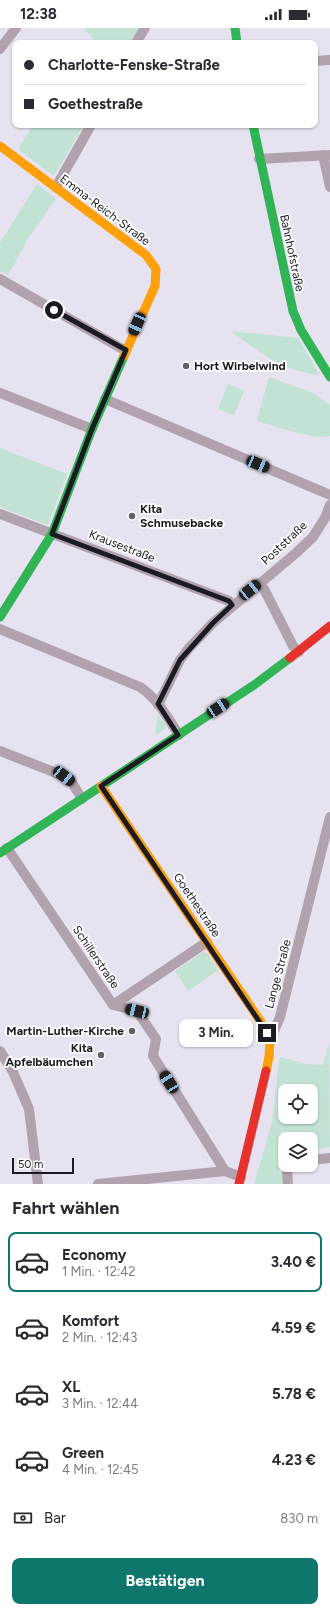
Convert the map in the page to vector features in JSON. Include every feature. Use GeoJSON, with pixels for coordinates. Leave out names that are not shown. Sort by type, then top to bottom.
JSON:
{"type":"FeatureCollection","features":[{"type":"Feature","properties":{"kind":"street"},"geometry":{"type":"LineString","coordinates":[[0,49],[16,28]]}},
{"type":"Feature","properties":{"kind":"street"},"geometry":{"type":"LineString","coordinates":[[138,40],[145,28]]}},
{"type":"Feature","properties":{"kind":"street"},"geometry":{"type":"LineString","coordinates":[[235,28],[237,40]]}},
{"type":"Feature","properties":{"kind":"street"},"geometry":{"type":"LineString","coordinates":[[318,60],[330,60]]}},
{"type":"Feature","properties":{"kind":"street"},"geometry":{"type":"LineString","coordinates":[[56,187],[89,128]]}},
{"type":"Feature","properties":{"kind":"street","name":"Bahnhofstraße"},"geometry":{"type":"LineString","coordinates":[[253,128],[292,311],[301,330],[330,377]]}},
{"type":"Feature","properties":{"kind":"street","name":"Emma-Reich-Straße"},"geometry":{"type":"LineString","coordinates":[[0,146],[146,255],[156,268],[155,286],[92,429],[52,534],[0,617]]}},
{"type":"Feature","properties":{"kind":"street"},"geometry":{"type":"LineString","coordinates":[[259,159],[327,155],[330,187]]}},
{"type":"Feature","properties":{"kind":"street"},"geometry":{"type":"LineString","coordinates":[[0,279],[126,350]]}},
{"type":"Feature","properties":{"kind":"street"},"geometry":{"type":"LineString","coordinates":[[0,393],[92,429]]}},
{"type":"Feature","properties":{"kind":"street"},"geometry":{"type":"LineString","coordinates":[[105,399],[330,495]]}},
{"type":"Feature","properties":{"kind":"street","name":"Poststraße"},"geometry":{"type":"LineString","coordinates":[[158,704],[180,660],[213,623],[232,605],[313,537],[325,518],[330,505]]}},
{"type":"Feature","properties":{"kind":"street","name":"Krausestraße"},"geometry":{"type":"LineString","coordinates":[[0,514],[229,601],[232,605]]}},
{"type":"Feature","properties":{"kind":"street"},"geometry":{"type":"LineString","coordinates":[[259,583],[264,589],[293,646],[299,652]]}},
{"type":"Feature","properties":{"kind":"street"},"geometry":{"type":"LineString","coordinates":[[4,850],[278,668],[330,626]]}},
{"type":"Feature","properties":{"kind":"street"},"geometry":{"type":"LineString","coordinates":[[0,629],[136,685],[146,691],[158,704],[178,735]]}},
{"type":"Feature","properties":{"kind":"street"},"geometry":{"type":"LineString","coordinates":[[0,751],[64,776],[71,781],[82,799]]}},
{"type":"Feature","properties":{"kind":"street","name":"Goethestraße"},"geometry":{"type":"LineString","coordinates":[[101,786],[261,1022],[270,1040]]}},
{"type":"Feature","properties":{"kind":"street","name":"Lange Straße"},"geometry":{"type":"LineString","coordinates":[[240,1180],[269,1057],[270,1040],[280,1018],[330,817]]}},
{"type":"Feature","properties":{"kind":"street","name":"Schillerstraße"},"geometry":{"type":"LineString","coordinates":[[4,850],[113,1005],[137,1011],[156,1039],[153,1056],[225,1171]]}},
{"type":"Feature","properties":{"kind":"street"},"geometry":{"type":"LineString","coordinates":[[113,1005],[207,942]]}},
{"type":"Feature","properties":{"kind":"street"},"geometry":{"type":"LineString","coordinates":[[0,1051],[13,1072],[29,1109],[38,1184]]}},
{"type":"Feature","properties":{"kind":"street"},"geometry":{"type":"LineString","coordinates":[[318,1159],[330,1158]]}},
{"type":"Feature","properties":{"kind":"street"},"geometry":{"type":"LineString","coordinates":[[98,1184],[225,1171],[240,1180]]}},
{"type":"Feature","properties":{"kind":"street"},"geometry":{"type":"LineString","coordinates":[[287,1172],[288,1184]]}},
{"type":"Feature","properties":{"kind":"green space"},"geometry":{"type":"Polygon","coordinates":[[[87,28],[140,28],[133,40],[93,40],[94,38],[85,31],[87,28]]]}},
{"type":"Feature","properties":{"kind":"green space"},"geometry":{"type":"Polygon","coordinates":[[[31,128],[82,128],[54,176],[18,149],[31,128]]]}},
{"type":"Feature","properties":{"kind":"green space"},"geometry":{"type":"Polygon","coordinates":[[[37,184],[56,199],[29,237],[8,275],[0,271],[0,243],[37,184]]]}},
{"type":"Feature","properties":{"kind":"green space"},"geometry":{"type":"Polygon","coordinates":[[[230,331],[298,338],[319,374],[316,375],[295,370],[275,362],[230,331]]]}},
{"type":"Feature","properties":{"kind":"green space"},"geometry":{"type":"Polygon","coordinates":[[[269,377],[313,393],[330,405],[330,436],[323,437],[304,434],[257,421],[269,377]]]}},
{"type":"Feature","properties":{"kind":"green space"},"geometry":{"type":"Polygon","coordinates":[[[228,384],[244,391],[234,415],[218,409],[228,384]]]}},
{"type":"Feature","properties":{"kind":"green space"},"geometry":{"type":"Polygon","coordinates":[[[0,448],[67,474],[48,525],[0,507],[0,448]]]}},
{"type":"Feature","properties":{"kind":"green space"},"geometry":{"type":"Polygon","coordinates":[[[158,715],[166,725],[166,728],[155,736],[158,715]]]}},
{"type":"Feature","properties":{"kind":"green space"},"geometry":{"type":"Polygon","coordinates":[[[203,952],[207,953],[218,970],[188,991],[175,971],[203,952]]]}},
{"type":"Feature","properties":{"kind":"green space"},"geometry":{"type":"Polygon","coordinates":[[[329,1043],[330,1147],[318,1149],[318,1132],[278,1132],[278,1172],[284,1172],[285,1184],[254,1184],[272,1123],[280,1057],[306,1064],[323,1065],[329,1043]]]}},
{"type":"Feature","properties":{"kind":"traffic: fast"},"geometry":{"type":"LineString","coordinates":[[235,28],[237,40]]}},
{"type":"Feature","properties":{"kind":"traffic: fast"},"geometry":{"type":"LineString","coordinates":[[254,128],[293,311],[301,330],[330,377]]}},
{"type":"Feature","properties":{"kind":"traffic: fast"},"geometry":{"type":"LineString","coordinates":[[0,617],[52,534],[92,429],[124,356]]}},
{"type":"Feature","properties":{"kind":"traffic: fast"},"geometry":{"type":"LineString","coordinates":[[0,853],[254,685],[290,658]]}},
{"type":"Feature","properties":{"kind":"traffic: slow"},"geometry":{"type":"LineString","coordinates":[[0,146],[146,255],[156,269],[155,286],[124,356]]}},
{"type":"Feature","properties":{"kind":"traffic: slow"},"geometry":{"type":"LineString","coordinates":[[101,786],[261,1022],[270,1040],[266,1071]]}},
{"type":"Feature","properties":{"kind":"traffic: jam"},"geometry":{"type":"LineString","coordinates":[[290,658],[330,626]]}},
{"type":"Feature","properties":{"kind":"traffic: jam"},"geometry":{"type":"LineString","coordinates":[[239,1184],[266,1071]]}},
{"type":"Feature","properties":{"kind":"place","name":"Hort Wirbelwind"},"geometry":{"type":"Point","coordinates":[186,366]}},
{"type":"Feature","properties":{"kind":"place","name":"Kita Schmusebacke"},"geometry":{"type":"Point","coordinates":[132,516]}},
{"type":"Feature","properties":{"kind":"place","name":"Martin-Luther-Kirche"},"geometry":{"type":"Point","coordinates":[132,1031]}},
{"type":"Feature","properties":{"kind":"place","name":"Kita Apfelbäumchen"},"geometry":{"type":"Point","coordinates":[101,1055]}},
{"type":"Feature","properties":{"kind":"route"},"geometry":{"type":"LineString","coordinates":[[54,310],[126,350],[92,429],[52,534],[229,601],[232,605],[189,648],[180,660],[158,704],[178,735],[101,786],[267,1033]]}}]}
